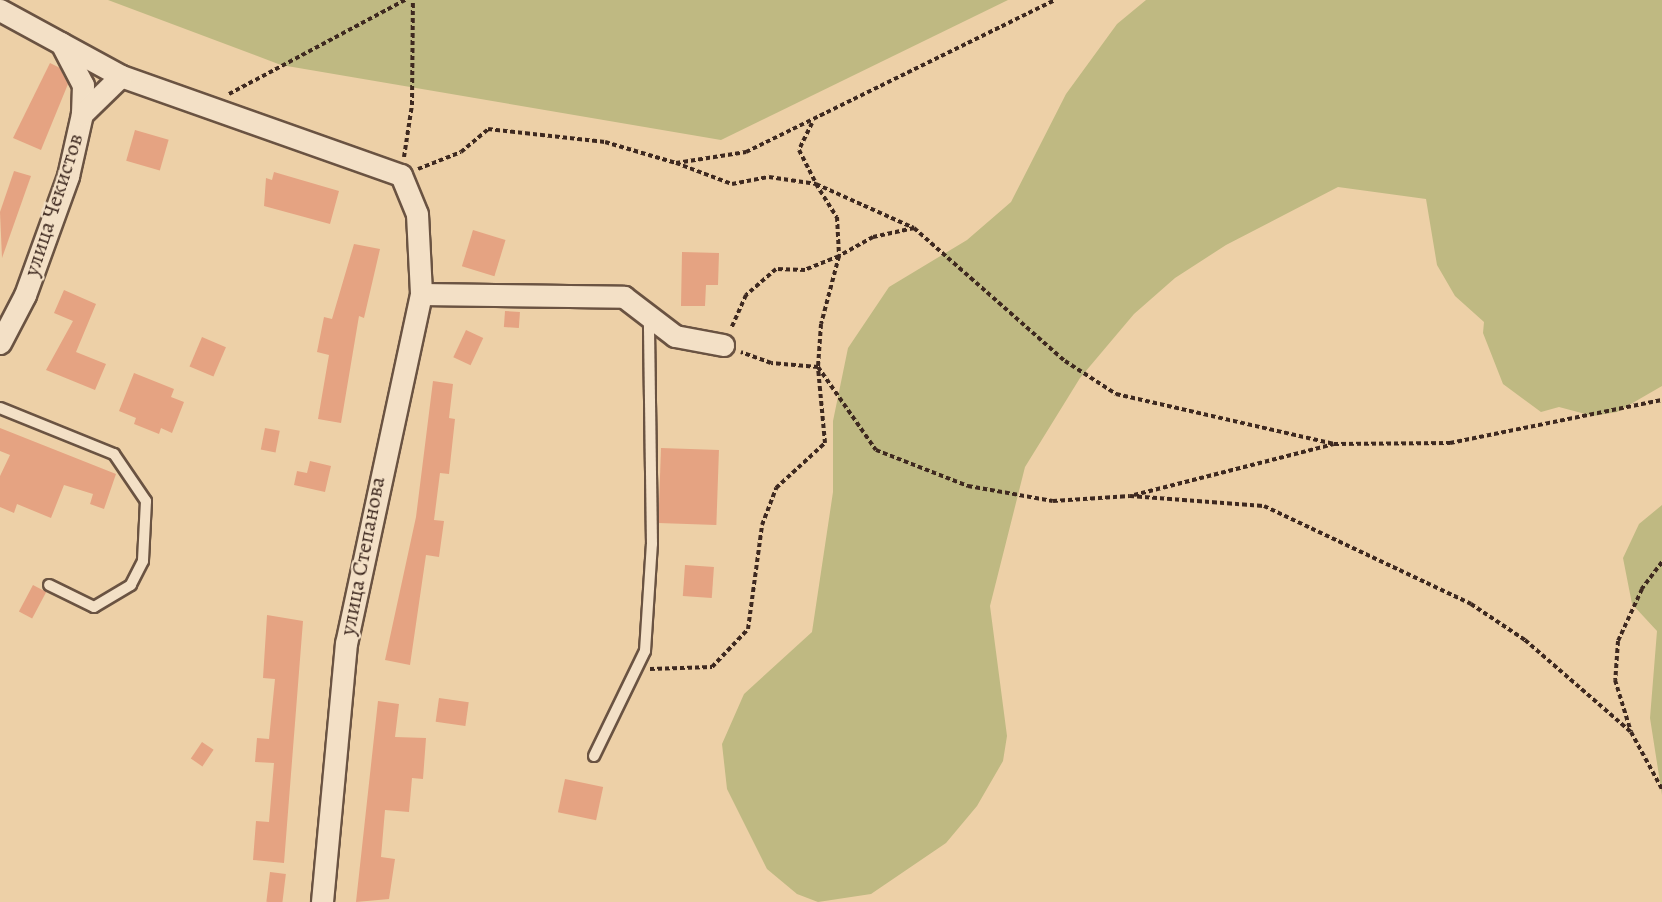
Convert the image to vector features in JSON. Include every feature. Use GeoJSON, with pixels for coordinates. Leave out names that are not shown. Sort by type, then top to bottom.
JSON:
{"type":"FeatureCollection","features":[{"type":"Feature","properties":{"kind":"street"},"geometry":{"type":"LineString","coordinates":[[0,10],[121,76],[401,176]]}},
{"type":"Feature","properties":{"kind":"street"},"geometry":{"type":"LineString","coordinates":[[58,40],[84,85],[82,114]]}},
{"type":"Feature","properties":{"kind":"street","name":"улица Чекистов"},"geometry":{"type":"LineString","coordinates":[[0,344],[25,295],[68,176],[82,114],[121,76]]}},
{"type":"Feature","properties":{"kind":"street","name":"улица Степанова"},"geometry":{"type":"LineString","coordinates":[[322,902],[346,643],[421,294],[417,214],[401,176]]}},
{"type":"Feature","properties":{"kind":"street"},"geometry":{"type":"LineString","coordinates":[[421,294],[624,297],[675,336],[723,345]]}},
{"type":"Feature","properties":{"kind":"lane"},"geometry":{"type":"LineString","coordinates":[[594,756],[645,651],[652,544],[649,316]]}},
{"type":"Feature","properties":{"kind":"lane"},"geometry":{"type":"LineString","coordinates":[[0,408],[114,454],[146,501],[143,561],[131,585],[94,606],[49,585]]}},
{"type":"Feature","properties":{"kind":"path"},"geometry":{"type":"LineString","coordinates":[[206,106],[405,0]]}},
{"type":"Feature","properties":{"kind":"path"},"geometry":{"type":"LineString","coordinates":[[401,176],[412,105],[413,0]]}},
{"type":"Feature","properties":{"kind":"path"},"geometry":{"type":"LineString","coordinates":[[676,163],[746,153],[813,122],[1055,0]]}},
{"type":"Feature","properties":{"kind":"path"},"geometry":{"type":"LineString","coordinates":[[636,670],[711,667],[748,629],[762,525],[776,488],[825,443],[818,367],[821,324],[839,256],[837,216],[816,184],[799,150],[813,122]]}},
{"type":"Feature","properties":{"kind":"path"},"geometry":{"type":"LineString","coordinates":[[401,176],[461,152],[488,129],[605,142],[676,163],[732,184],[769,177],[816,184],[914,228],[1065,362],[1116,394],[1334,444],[1450,443],[1662,400]]}},
{"type":"Feature","properties":{"kind":"path"},"geometry":{"type":"LineString","coordinates":[[818,367],[771,363],[723,345],[746,295],[776,269],[805,270],[839,256],[873,237],[914,228]]}},
{"type":"Feature","properties":{"kind":"path"},"geometry":{"type":"LineString","coordinates":[[818,367],[876,450],[968,486],[1053,501],[1130,496],[1264,506],[1281,513],[1374,563],[1471,604],[1525,640],[1631,732]]}},
{"type":"Feature","properties":{"kind":"path"},"geometry":{"type":"LineString","coordinates":[[1130,496],[1334,444]]}},
{"type":"Feature","properties":{"kind":"path"},"geometry":{"type":"LineString","coordinates":[[1662,562],[1642,589],[1618,641],[1615,680],[1631,732],[1662,789]]}},
{"type":"Feature","properties":{"kind":"shaded area"},"geometry":{"type":"Polygon","coordinates":[[[108,0],[1008,0],[721,140],[281,65],[108,0]]]}},
{"type":"Feature","properties":{"kind":"shaded area"},"geometry":{"type":"Polygon","coordinates":[[[1146,0],[1662,0],[1662,386],[1617,412],[1593,416],[1559,407],[1541,412],[1503,384],[1483,333],[1484,322],[1455,296],[1437,265],[1426,199],[1338,187],[1226,245],[1175,278],[1134,314],[1080,378],[1025,467],[990,606],[1007,736],[1003,761],[977,806],[946,843],[871,894],[818,902],[797,894],[767,869],[727,789],[722,744],[744,694],[812,632],[833,492],[833,421],[848,348],[889,287],[967,240],[1011,202],[1066,94],[1117,24],[1146,0]]]}},
{"type":"Feature","properties":{"kind":"shaded area"},"geometry":{"type":"Polygon","coordinates":[[[1662,505],[1662,795],[1650,718],[1657,631],[1632,604],[1623,558],[1639,524],[1662,505]]]}},
{"type":"Feature","properties":{"kind":"building"},"geometry":{"type":"Polygon","coordinates":[[[50,63],[60,68],[68,84],[41,150],[13,138],[50,63]]]}},
{"type":"Feature","properties":{"kind":"building"},"geometry":{"type":"Polygon","coordinates":[[[135,130],[169,140],[160,170],[126,161],[135,130]]]}},
{"type":"Feature","properties":{"kind":"building"},"geometry":{"type":"Polygon","coordinates":[[[14,171],[31,176],[2,258],[0,212],[14,171]]]}},
{"type":"Feature","properties":{"kind":"building"},"geometry":{"type":"Polygon","coordinates":[[[274,172],[339,191],[330,224],[264,206],[266,178],[272,180],[274,172]]]}},
{"type":"Feature","properties":{"kind":"building"},"geometry":{"type":"Polygon","coordinates":[[[473,230],[506,240],[494,276],[462,266],[473,230]]]}},
{"type":"Feature","properties":{"kind":"building"},"geometry":{"type":"Polygon","coordinates":[[[354,244],[380,249],[364,318],[359,316],[341,423],[318,419],[329,355],[317,352],[324,317],[332,319],[354,244]]]}},
{"type":"Feature","properties":{"kind":"building"},"geometry":{"type":"Polygon","coordinates":[[[682,252],[719,253],[718,285],[706,285],[705,306],[681,306],[682,252]]]}},
{"type":"Feature","properties":{"kind":"building"},"geometry":{"type":"Polygon","coordinates":[[[64,290],[96,304],[76,352],[106,364],[95,390],[46,370],[73,321],[54,313],[64,290]]]}},
{"type":"Feature","properties":{"kind":"building"},"geometry":{"type":"Polygon","coordinates":[[[505,311],[520,312],[519,328],[504,327],[505,311]]]}},
{"type":"Feature","properties":{"kind":"building"},"geometry":{"type":"Polygon","coordinates":[[[466,330],[483,338],[471,365],[453,357],[466,330]]]}},
{"type":"Feature","properties":{"kind":"building"},"geometry":{"type":"Polygon","coordinates":[[[202,337],[226,347],[213,377],[189,366],[202,337]]]}},
{"type":"Feature","properties":{"kind":"building"},"geometry":{"type":"Polygon","coordinates":[[[134,373],[174,389],[171,397],[184,402],[172,433],[161,428],[159,434],[134,424],[136,418],[119,411],[134,373]]]}},
{"type":"Feature","properties":{"kind":"building"},"geometry":{"type":"Polygon","coordinates":[[[433,381],[453,384],[449,418],[455,419],[449,474],[440,473],[434,520],[444,521],[439,557],[426,555],[410,665],[385,660],[416,517],[433,381]]]}},
{"type":"Feature","properties":{"kind":"building"},"geometry":{"type":"Polygon","coordinates":[[[0,428],[116,474],[104,509],[90,504],[93,494],[64,485],[51,518],[17,504],[14,513],[0,507],[0,476],[10,455],[0,451],[0,428]]]}},
{"type":"Feature","properties":{"kind":"building"},"geometry":{"type":"Polygon","coordinates":[[[265,428],[280,431],[276,452],[261,450],[265,428]]]}},
{"type":"Feature","properties":{"kind":"building"},"geometry":{"type":"Polygon","coordinates":[[[661,448],[719,450],[716,525],[658,523],[661,448]]]}},
{"type":"Feature","properties":{"kind":"building"},"geometry":{"type":"Polygon","coordinates":[[[310,461],[331,466],[325,492],[294,485],[297,471],[307,473],[310,461]]]}},
{"type":"Feature","properties":{"kind":"building"},"geometry":{"type":"Polygon","coordinates":[[[685,565],[714,567],[712,598],[683,596],[685,565]]]}},
{"type":"Feature","properties":{"kind":"building"},"geometry":{"type":"Polygon","coordinates":[[[33,585],[46,592],[32,619],[19,611],[33,585]]]}},
{"type":"Feature","properties":{"kind":"building"},"geometry":{"type":"Polygon","coordinates":[[[267,615],[303,621],[284,863],[253,860],[256,821],[269,822],[274,763],[255,762],[257,738],[269,739],[275,679],[263,678],[267,615]]]}},
{"type":"Feature","properties":{"kind":"building"},"geometry":{"type":"Polygon","coordinates":[[[439,698],[469,702],[465,726],[436,722],[439,698]]]}},
{"type":"Feature","properties":{"kind":"building"},"geometry":{"type":"Polygon","coordinates":[[[378,701],[399,704],[395,737],[426,738],[423,779],[412,778],[409,812],[385,810],[381,857],[395,859],[389,899],[356,902],[378,701]]]}},
{"type":"Feature","properties":{"kind":"building"},"geometry":{"type":"Polygon","coordinates":[[[202,742],[214,750],[202,766],[191,759],[202,742]]]}},
{"type":"Feature","properties":{"kind":"building"},"geometry":{"type":"Polygon","coordinates":[[[565,779],[603,787],[596,820],[558,812],[565,779]]]}},
{"type":"Feature","properties":{"kind":"building"},"geometry":{"type":"Polygon","coordinates":[[[270,872],[286,874],[282,902],[266,902],[270,872]]]}}]}
